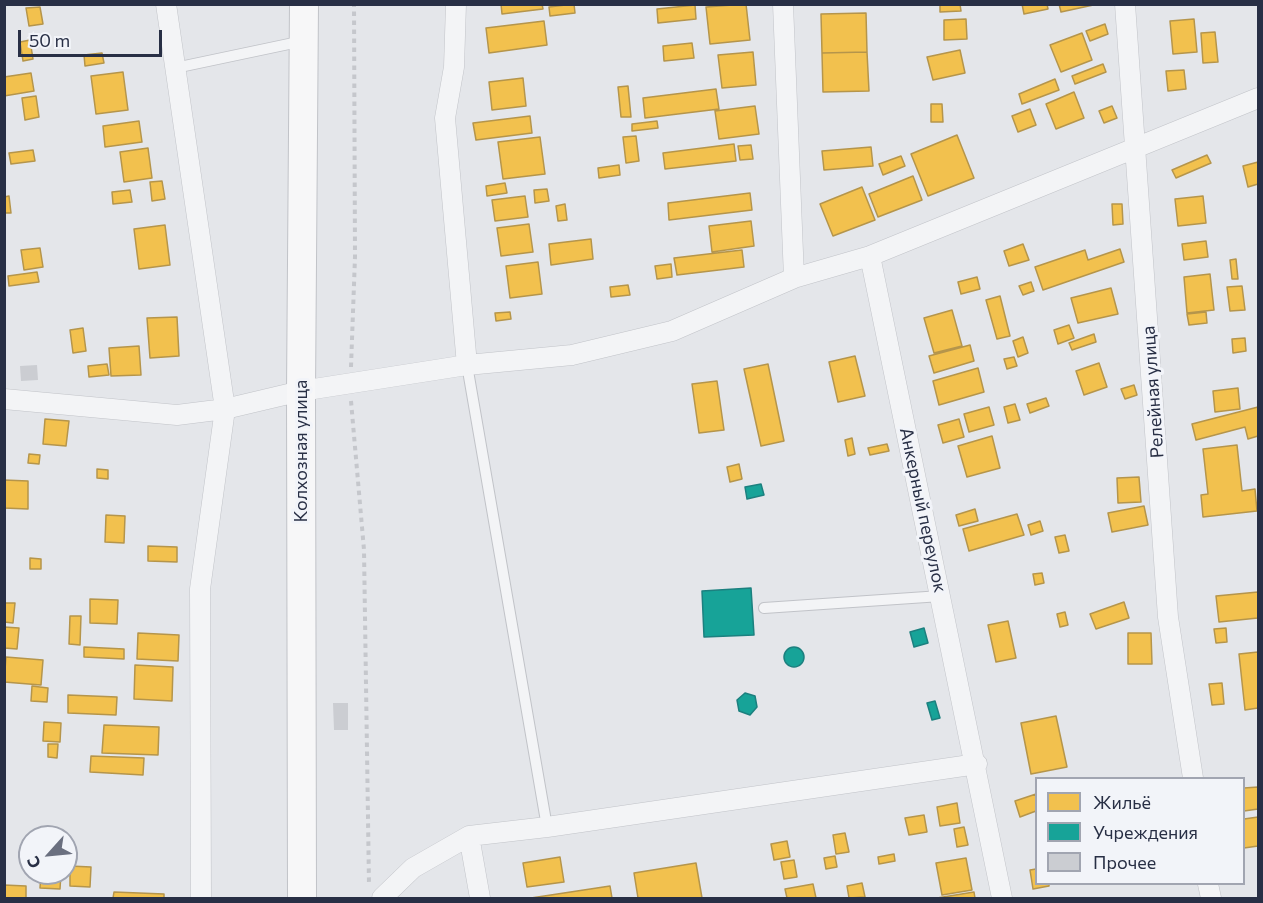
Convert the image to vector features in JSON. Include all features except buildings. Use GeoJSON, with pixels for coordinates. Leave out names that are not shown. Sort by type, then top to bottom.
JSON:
{"type":"FeatureCollection","features":[{"type":"Feature","properties":{"kind":"main road","name":"Колхозная улица"},"geometry":{"type":"LineString","coordinates":[[302,898],[301,391],[304,4]]}},
{"type":"Feature","properties":{"kind":"street"},"geometry":{"type":"LineString","coordinates":[[166,4],[225,409],[200,590],[201,898]]}},
{"type":"Feature","properties":{"kind":"street"},"geometry":{"type":"LineString","coordinates":[[456,4],[454,67],[445,118],[467,365]]}},
{"type":"Feature","properties":{"kind":"street"},"geometry":{"type":"LineString","coordinates":[[783,4],[794,278]]}},
{"type":"Feature","properties":{"kind":"street","name":"Релейная улица"},"geometry":{"type":"LineString","coordinates":[[1125,4],[1137,148],[1168,617],[1193,777]]}},
{"type":"Feature","properties":{"kind":"street"},"geometry":{"type":"LineString","coordinates":[[4,399],[177,415],[225,409],[301,391],[467,365],[572,356],[672,331],[794,278],[870,256],[1258,98]]}},
{"type":"Feature","properties":{"kind":"street","name":"Анкерный переулок"},"geometry":{"type":"LineString","coordinates":[[870,256],[977,764],[1002,898]]}},
{"type":"Feature","properties":{"kind":"street"},"geometry":{"type":"LineString","coordinates":[[376,893],[412,868],[469,836],[547,827],[977,764]]}},
{"type":"Feature","properties":{"kind":"street"},"geometry":{"type":"LineString","coordinates":[[469,836],[480,898]]}},
{"type":"Feature","properties":{"kind":"lane"},"geometry":{"type":"LineString","coordinates":[[175,68],[304,41]]}},
{"type":"Feature","properties":{"kind":"lane"},"geometry":{"type":"LineString","coordinates":[[467,365],[547,827]]}},
{"type":"Feature","properties":{"kind":"lane"},"geometry":{"type":"LineString","coordinates":[[764,608],[941,596]]}},
{"type":"Feature","properties":{"kind":"path"},"geometry":{"type":"LineString","coordinates":[[354,4],[355,257],[350,383],[364,550],[366,813],[376,893]]}}]}
